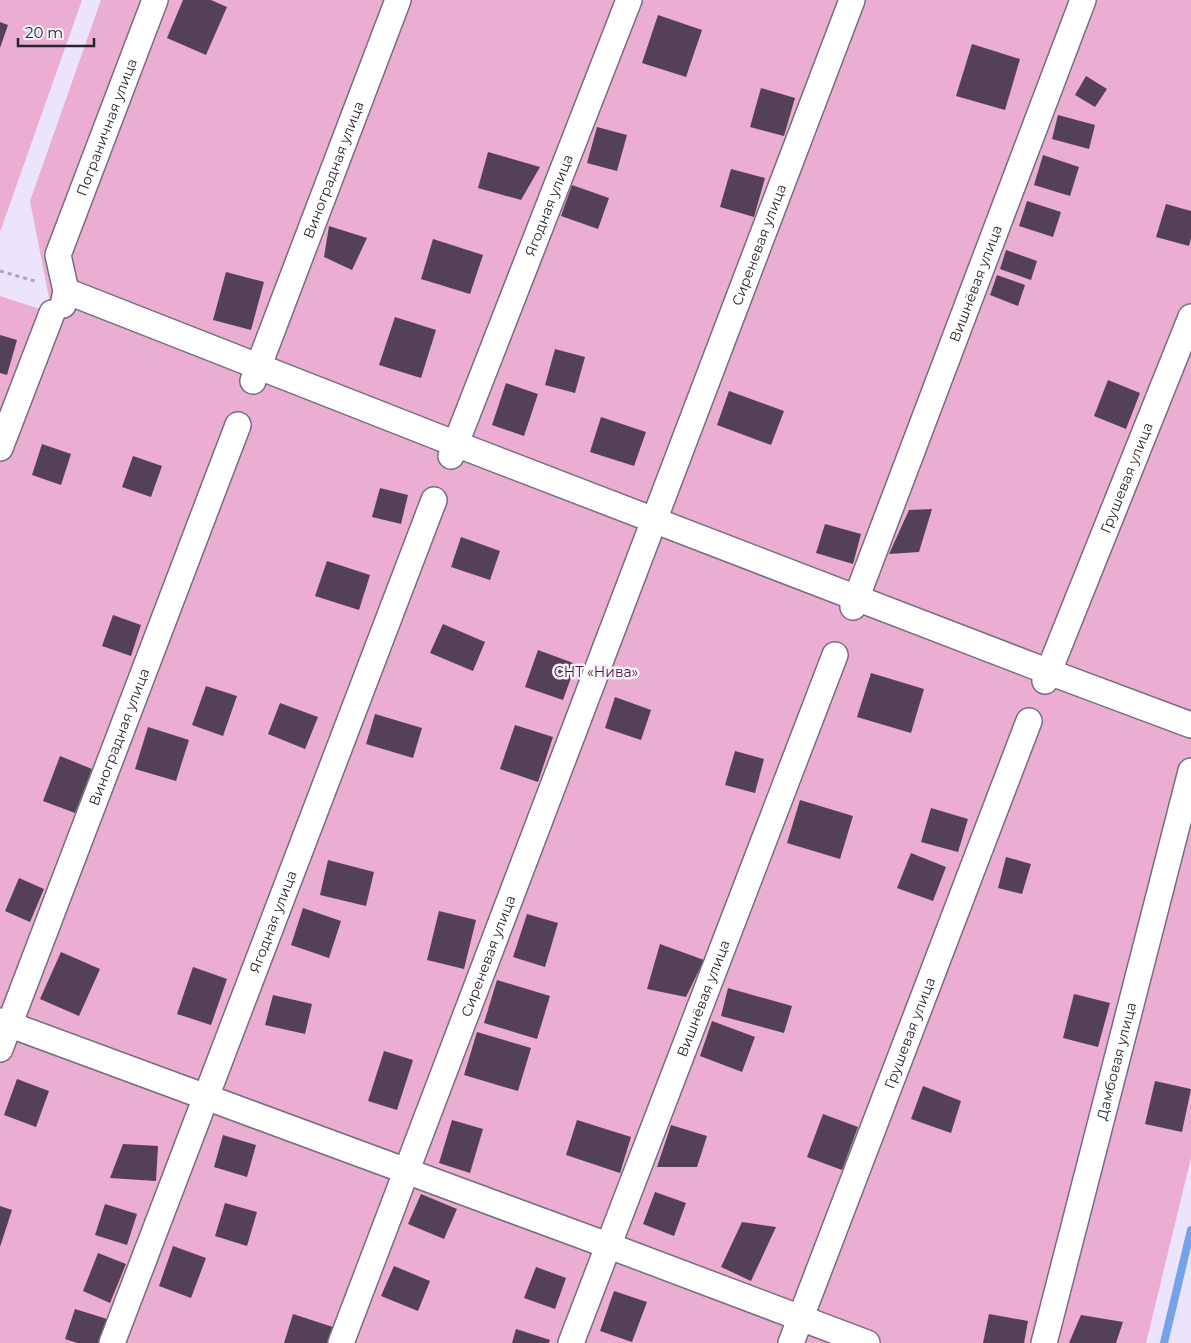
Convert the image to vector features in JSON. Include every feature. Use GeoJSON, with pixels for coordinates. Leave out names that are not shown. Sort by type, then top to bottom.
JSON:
{"type":"FeatureCollection","features":[{"type":"Feature","properties":{"kind":"street","name":"Пограничная улица"},"geometry":{"type":"LineString","coordinates":[[60,303],[58,255],[155,0]]}},
{"type":"Feature","properties":{"kind":"street","name":"Виноградная улица"},"geometry":{"type":"LineString","coordinates":[[256,374],[398,0]]}},
{"type":"Feature","properties":{"kind":"street","name":"Ягодная улица"},"geometry":{"type":"LineString","coordinates":[[453,450],[629,0]]}},
{"type":"Feature","properties":{"kind":"street","name":"Сиреневая улица"},"geometry":{"type":"LineString","coordinates":[[341,1343],[852,0]]}},
{"type":"Feature","properties":{"kind":"street","name":"Вишнёвая улица"},"geometry":{"type":"LineString","coordinates":[[855,602],[1083,0]]}},
{"type":"Feature","properties":{"kind":"street"},"geometry":{"type":"LineString","coordinates":[[0,448],[60,303],[256,374],[453,450],[654,520],[855,602],[1047,676],[1191,725]]}},
{"type":"Feature","properties":{"kind":"street","name":"Грушевая улица"},"geometry":{"type":"LineString","coordinates":[[1047,676],[1191,317]]}},
{"type":"Feature","properties":{"kind":"street","name":"Виноградная улица"},"geometry":{"type":"LineString","coordinates":[[0,1049],[5,1022],[238,424]]}},
{"type":"Feature","properties":{"kind":"street","name":"Ягодная улица"},"geometry":{"type":"LineString","coordinates":[[112,1343],[434,500]]}},
{"type":"Feature","properties":{"kind":"street","name":"Вишнёвая улица"},"geometry":{"type":"LineString","coordinates":[[571,1343],[835,655]]}},
{"type":"Feature","properties":{"kind":"street","name":"Грушевая улица"},"geometry":{"type":"LineString","coordinates":[[791,1343],[1029,721]]}},
{"type":"Feature","properties":{"kind":"street","name":"Дамбовая улица"},"geometry":{"type":"LineString","coordinates":[[1044,1343],[1190,775]]}},
{"type":"Feature","properties":{"kind":"street"},"geometry":{"type":"LineString","coordinates":[[5,1022],[867,1343]]}},
{"type":"Feature","properties":{"kind":"path"},"geometry":{"type":"LineString","coordinates":[[0,270],[60,303]]}},
{"type":"Feature","properties":{"kind":"green space"},"geometry":{"type":"Polygon","coordinates":[[[0,0],[82,0],[0,232],[0,0]]]}},
{"type":"Feature","properties":{"kind":"green space","name":"СНТ «Нива»"},"geometry":{"type":"Polygon","coordinates":[[[101,0],[1191,0],[1191,1158],[1146,1343],[0,1343],[0,296],[52,313],[30,201],[101,0]]]}},
{"type":"Feature","properties":{"kind":"building"},"geometry":{"type":"Polygon","coordinates":[[[183,0],[211,0],[227,7],[206,55],[167,38],[183,0]]]}},
{"type":"Feature","properties":{"kind":"building"},"geometry":{"type":"Polygon","coordinates":[[[658,15],[702,30],[686,77],[642,63],[658,15]]]}},
{"type":"Feature","properties":{"kind":"building"},"geometry":{"type":"Polygon","coordinates":[[[0,22],[8,25],[0,48],[0,22]]]}},
{"type":"Feature","properties":{"kind":"building"},"geometry":{"type":"Polygon","coordinates":[[[972,44],[1020,59],[1005,110],[956,96],[972,44]]]}},
{"type":"Feature","properties":{"kind":"building"},"geometry":{"type":"Polygon","coordinates":[[[1086,76],[1107,89],[1095,107],[1075,95],[1086,76]]]}},
{"type":"Feature","properties":{"kind":"building"},"geometry":{"type":"Polygon","coordinates":[[[761,88],[795,98],[784,136],[750,127],[761,88]]]}},
{"type":"Feature","properties":{"kind":"building"},"geometry":{"type":"Polygon","coordinates":[[[1058,115],[1095,125],[1089,149],[1052,139],[1058,115]]]}},
{"type":"Feature","properties":{"kind":"building"},"geometry":{"type":"Polygon","coordinates":[[[597,127],[627,135],[617,171],[587,163],[597,127]]]}},
{"type":"Feature","properties":{"kind":"building"},"geometry":{"type":"Polygon","coordinates":[[[488,152],[540,167],[521,200],[478,188],[488,152]]]}},
{"type":"Feature","properties":{"kind":"building"},"geometry":{"type":"Polygon","coordinates":[[[1043,155],[1079,167],[1070,196],[1034,185],[1043,155]]]}},
{"type":"Feature","properties":{"kind":"building"},"geometry":{"type":"Polygon","coordinates":[[[731,169],[765,178],[754,217],[720,207],[731,169]]]}},
{"type":"Feature","properties":{"kind":"building"},"geometry":{"type":"Polygon","coordinates":[[[572,185],[609,198],[598,229],[561,216],[572,185]]]}},
{"type":"Feature","properties":{"kind":"building"},"geometry":{"type":"Polygon","coordinates":[[[1027,201],[1061,212],[1053,237],[1019,226],[1027,201]]]}},
{"type":"Feature","properties":{"kind":"building"},"geometry":{"type":"Polygon","coordinates":[[[1166,204],[1191,211],[1191,238],[1189,246],[1156,237],[1166,204]]]}},
{"type":"Feature","properties":{"kind":"building"},"geometry":{"type":"Polygon","coordinates":[[[329,226],[367,238],[352,270],[324,257],[329,226]]]}},
{"type":"Feature","properties":{"kind":"building"},"geometry":{"type":"Polygon","coordinates":[[[433,239],[483,255],[470,294],[421,279],[433,239]]]}},
{"type":"Feature","properties":{"kind":"building"},"geometry":{"type":"Polygon","coordinates":[[[1006,250],[1037,261],[1031,280],[1000,269],[1006,250]]]}},
{"type":"Feature","properties":{"kind":"building"},"geometry":{"type":"Polygon","coordinates":[[[226,272],[264,282],[251,330],[213,320],[226,272]]]}},
{"type":"Feature","properties":{"kind":"building"},"geometry":{"type":"Polygon","coordinates":[[[997,275],[1025,285],[1018,306],[990,295],[997,275]]]}},
{"type":"Feature","properties":{"kind":"building"},"geometry":{"type":"Polygon","coordinates":[[[395,317],[436,330],[421,378],[379,365],[395,317]]]}},
{"type":"Feature","properties":{"kind":"building"},"geometry":{"type":"Polygon","coordinates":[[[0,335],[17,340],[7,375],[0,373],[0,335]]]}},
{"type":"Feature","properties":{"kind":"building"},"geometry":{"type":"Polygon","coordinates":[[[555,349],[585,357],[575,393],[545,385],[555,349]]]}},
{"type":"Feature","properties":{"kind":"building"},"geometry":{"type":"Polygon","coordinates":[[[1108,380],[1140,393],[1126,429],[1094,416],[1108,380]]]}},
{"type":"Feature","properties":{"kind":"building"},"geometry":{"type":"Polygon","coordinates":[[[506,383],[538,394],[524,436],[492,425],[506,383]]]}},
{"type":"Feature","properties":{"kind":"building"},"geometry":{"type":"Polygon","coordinates":[[[729,391],[784,411],[771,445],[717,425],[729,391]]]}},
{"type":"Feature","properties":{"kind":"building"},"geometry":{"type":"Polygon","coordinates":[[[601,417],[646,432],[634,466],[590,452],[601,417]]]}},
{"type":"Feature","properties":{"kind":"building"},"geometry":{"type":"Polygon","coordinates":[[[42,444],[71,454],[61,485],[32,475],[42,444]]]}},
{"type":"Feature","properties":{"kind":"building"},"geometry":{"type":"Polygon","coordinates":[[[133,456],[162,466],[151,497],[122,487],[133,456]]]}},
{"type":"Feature","properties":{"kind":"building"},"geometry":{"type":"Polygon","coordinates":[[[380,488],[408,495],[401,524],[372,517],[380,488]]]}},
{"type":"Feature","properties":{"kind":"building"},"geometry":{"type":"Polygon","coordinates":[[[932,509],[919,552],[889,554],[909,510],[932,509]]]}},
{"type":"Feature","properties":{"kind":"building"},"geometry":{"type":"Polygon","coordinates":[[[825,524],[861,534],[853,564],[816,553],[825,524]]]}},
{"type":"Feature","properties":{"kind":"building"},"geometry":{"type":"Polygon","coordinates":[[[461,537],[500,551],[490,580],[451,567],[461,537]]]}},
{"type":"Feature","properties":{"kind":"building"},"geometry":{"type":"Polygon","coordinates":[[[327,561],[370,575],[359,610],[315,596],[327,561]]]}},
{"type":"Feature","properties":{"kind":"building"},"geometry":{"type":"Polygon","coordinates":[[[113,615],[141,625],[131,656],[102,646],[113,615]]]}},
{"type":"Feature","properties":{"kind":"building"},"geometry":{"type":"Polygon","coordinates":[[[443,624],[485,642],[473,671],[430,653],[443,624]]]}},
{"type":"Feature","properties":{"kind":"building"},"geometry":{"type":"Polygon","coordinates":[[[538,650],[576,664],[563,700],[525,687],[538,650]]]}},
{"type":"Feature","properties":{"kind":"building"},"geometry":{"type":"Polygon","coordinates":[[[871,673],[924,689],[911,733],[857,717],[871,673]]]}},
{"type":"Feature","properties":{"kind":"building"},"geometry":{"type":"Polygon","coordinates":[[[206,686],[237,696],[223,736],[192,725],[206,686]]]}},
{"type":"Feature","properties":{"kind":"building"},"geometry":{"type":"Polygon","coordinates":[[[615,697],[651,710],[641,740],[605,728],[615,697]]]}},
{"type":"Feature","properties":{"kind":"building"},"geometry":{"type":"Polygon","coordinates":[[[280,703],[318,717],[305,749],[268,734],[280,703]]]}},
{"type":"Feature","properties":{"kind":"building"},"geometry":{"type":"Polygon","coordinates":[[[375,714],[422,728],[413,758],[366,744],[375,714]]]}},
{"type":"Feature","properties":{"kind":"building"},"geometry":{"type":"Polygon","coordinates":[[[515,725],[553,737],[538,782],[500,769],[515,725]]]}},
{"type":"Feature","properties":{"kind":"building"},"geometry":{"type":"Polygon","coordinates":[[[148,727],[189,740],[176,781],[135,769],[148,727]]]}},
{"type":"Feature","properties":{"kind":"building"},"geometry":{"type":"Polygon","coordinates":[[[735,751],[764,759],[755,793],[725,785],[735,751]]]}},
{"type":"Feature","properties":{"kind":"building"},"geometry":{"type":"Polygon","coordinates":[[[60,756],[92,769],[75,813],[43,801],[60,756]]]}},
{"type":"Feature","properties":{"kind":"building"},"geometry":{"type":"Polygon","coordinates":[[[800,800],[853,816],[840,859],[787,843],[800,800]]]}},
{"type":"Feature","properties":{"kind":"building"},"geometry":{"type":"Polygon","coordinates":[[[931,808],[968,819],[958,852],[921,842],[931,808]]]}},
{"type":"Feature","properties":{"kind":"building"},"geometry":{"type":"Polygon","coordinates":[[[911,853],[946,867],[933,901],[897,888],[911,853]]]}},
{"type":"Feature","properties":{"kind":"building"},"geometry":{"type":"Polygon","coordinates":[[[1006,857],[1031,864],[1022,894],[998,888],[1006,857]]]}},
{"type":"Feature","properties":{"kind":"building"},"geometry":{"type":"Polygon","coordinates":[[[328,860],[374,872],[366,906],[320,895],[328,860]]]}},
{"type":"Feature","properties":{"kind":"building"},"geometry":{"type":"Polygon","coordinates":[[[19,878],[44,889],[30,922],[5,911],[19,878]]]}},
{"type":"Feature","properties":{"kind":"building"},"geometry":{"type":"Polygon","coordinates":[[[303,908],[341,921],[329,958],[291,945],[303,908]]]}},
{"type":"Feature","properties":{"kind":"building"},"geometry":{"type":"Polygon","coordinates":[[[439,911],[476,920],[464,969],[427,960],[439,911]]]}},
{"type":"Feature","properties":{"kind":"building"},"geometry":{"type":"Polygon","coordinates":[[[527,914],[558,923],[545,967],[513,957],[527,914]]]}},
{"type":"Feature","properties":{"kind":"building"},"geometry":{"type":"Polygon","coordinates":[[[660,944],[704,960],[686,997],[647,989],[660,944]]]}},
{"type":"Feature","properties":{"kind":"building"},"geometry":{"type":"Polygon","coordinates":[[[61,952],[100,969],[79,1016],[40,999],[61,952]]]}},
{"type":"Feature","properties":{"kind":"building"},"geometry":{"type":"Polygon","coordinates":[[[193,967],[227,979],[211,1025],[177,1014],[193,967]]]}},
{"type":"Feature","properties":{"kind":"building"},"geometry":{"type":"Polygon","coordinates":[[[497,980],[550,996],[537,1039],[484,1023],[497,980]]]}},
{"type":"Feature","properties":{"kind":"building"},"geometry":{"type":"Polygon","coordinates":[[[728,988],[792,1006],[784,1033],[721,1016],[728,988]]]}},
{"type":"Feature","properties":{"kind":"building"},"geometry":{"type":"Polygon","coordinates":[[[1074,994],[1110,1003],[1098,1047],[1063,1038],[1074,994]]]}},
{"type":"Feature","properties":{"kind":"building"},"geometry":{"type":"Polygon","coordinates":[[[273,995],[312,1004],[305,1034],[265,1025],[273,995]]]}},
{"type":"Feature","properties":{"kind":"building"},"geometry":{"type":"Polygon","coordinates":[[[712,1021],[755,1037],[742,1072],[700,1056],[712,1021]]]}},
{"type":"Feature","properties":{"kind":"building"},"geometry":{"type":"Polygon","coordinates":[[[477,1032],[531,1048],[518,1091],[464,1075],[477,1032]]]}},
{"type":"Feature","properties":{"kind":"building"},"geometry":{"type":"Polygon","coordinates":[[[384,1051],[413,1060],[397,1110],[368,1101],[384,1051]]]}},
{"type":"Feature","properties":{"kind":"building"},"geometry":{"type":"Polygon","coordinates":[[[17,1079],[49,1091],[36,1127],[4,1115],[17,1079]]]}},
{"type":"Feature","properties":{"kind":"building"},"geometry":{"type":"Polygon","coordinates":[[[1155,1081],[1191,1089],[1182,1132],[1145,1124],[1155,1081]]]}},
{"type":"Feature","properties":{"kind":"building"},"geometry":{"type":"Polygon","coordinates":[[[923,1086],[961,1101],[951,1133],[911,1119],[923,1086]]]}},
{"type":"Feature","properties":{"kind":"building"},"geometry":{"type":"Polygon","coordinates":[[[823,1114],[858,1127],[842,1170],[807,1157],[823,1114]]]}},
{"type":"Feature","properties":{"kind":"building"},"geometry":{"type":"Polygon","coordinates":[[[452,1120],[483,1129],[470,1173],[439,1163],[452,1120]]]}},
{"type":"Feature","properties":{"kind":"building"},"geometry":{"type":"Polygon","coordinates":[[[577,1120],[631,1137],[620,1173],[566,1155],[577,1120]]]}},
{"type":"Feature","properties":{"kind":"building"},"geometry":{"type":"Polygon","coordinates":[[[671,1125],[707,1136],[697,1167],[657,1167],[671,1125]]]}},
{"type":"Feature","properties":{"kind":"building"},"geometry":{"type":"Polygon","coordinates":[[[223,1135],[256,1145],[247,1177],[214,1167],[223,1135]]]}},
{"type":"Feature","properties":{"kind":"building"},"geometry":{"type":"Polygon","coordinates":[[[123,1144],[158,1146],[156,1181],[110,1178],[123,1144]]]}},
{"type":"Feature","properties":{"kind":"building"},"geometry":{"type":"Polygon","coordinates":[[[655,1192],[686,1203],[674,1236],[643,1224],[655,1192]]]}},
{"type":"Feature","properties":{"kind":"building"},"geometry":{"type":"Polygon","coordinates":[[[421,1194],[457,1209],[444,1239],[408,1224],[421,1194]]]}},
{"type":"Feature","properties":{"kind":"building"},"geometry":{"type":"Polygon","coordinates":[[[225,1203],[257,1212],[247,1246],[215,1236],[225,1203]]]}},
{"type":"Feature","properties":{"kind":"building"},"geometry":{"type":"Polygon","coordinates":[[[105,1204],[137,1214],[127,1245],[95,1235],[105,1204]]]}},
{"type":"Feature","properties":{"kind":"building"},"geometry":{"type":"Polygon","coordinates":[[[0,1206],[12,1210],[0,1247],[0,1206]]]}},
{"type":"Feature","properties":{"kind":"building"},"geometry":{"type":"Polygon","coordinates":[[[742,1222],[776,1227],[751,1281],[721,1267],[742,1222]]]}},
{"type":"Feature","properties":{"kind":"building"},"geometry":{"type":"Polygon","coordinates":[[[173,1246],[206,1258],[191,1298],[159,1286],[173,1246]]]}},
{"type":"Feature","properties":{"kind":"building"},"geometry":{"type":"Polygon","coordinates":[[[98,1253],[126,1264],[110,1303],[83,1291],[98,1253]]]}},
{"type":"Feature","properties":{"kind":"building"},"geometry":{"type":"Polygon","coordinates":[[[394,1266],[430,1281],[418,1311],[381,1296],[394,1266]]]}},
{"type":"Feature","properties":{"kind":"building"},"geometry":{"type":"Polygon","coordinates":[[[536,1267],[566,1278],[555,1309],[524,1298],[536,1267]]]}},
{"type":"Feature","properties":{"kind":"building"},"geometry":{"type":"Polygon","coordinates":[[[614,1291],[647,1302],[632,1342],[600,1331],[614,1291]]]}},
{"type":"Feature","properties":{"kind":"building"},"geometry":{"type":"Polygon","coordinates":[[[75,1309],[107,1319],[99,1343],[77,1343],[65,1339],[75,1309]]]}},
{"type":"Feature","properties":{"kind":"building"},"geometry":{"type":"Polygon","coordinates":[[[293,1314],[336,1328],[331,1343],[284,1343],[293,1314]]]}},
{"type":"Feature","properties":{"kind":"building"},"geometry":{"type":"Polygon","coordinates":[[[989,1314],[1028,1321],[1024,1343],[983,1343],[989,1314]]]}},
{"type":"Feature","properties":{"kind":"building"},"geometry":{"type":"Polygon","coordinates":[[[1081,1315],[1123,1322],[1116,1343],[1069,1343],[1081,1315]]]}},
{"type":"Feature","properties":{"kind":"building"},"geometry":{"type":"Polygon","coordinates":[[[516,1329],[550,1340],[549,1343],[512,1343],[516,1329]]]}},
{"type":"Feature","properties":{"kind":"waterway"},"geometry":{"type":"LineString","coordinates":[[1164,1343],[1191,1230]]}}]}
